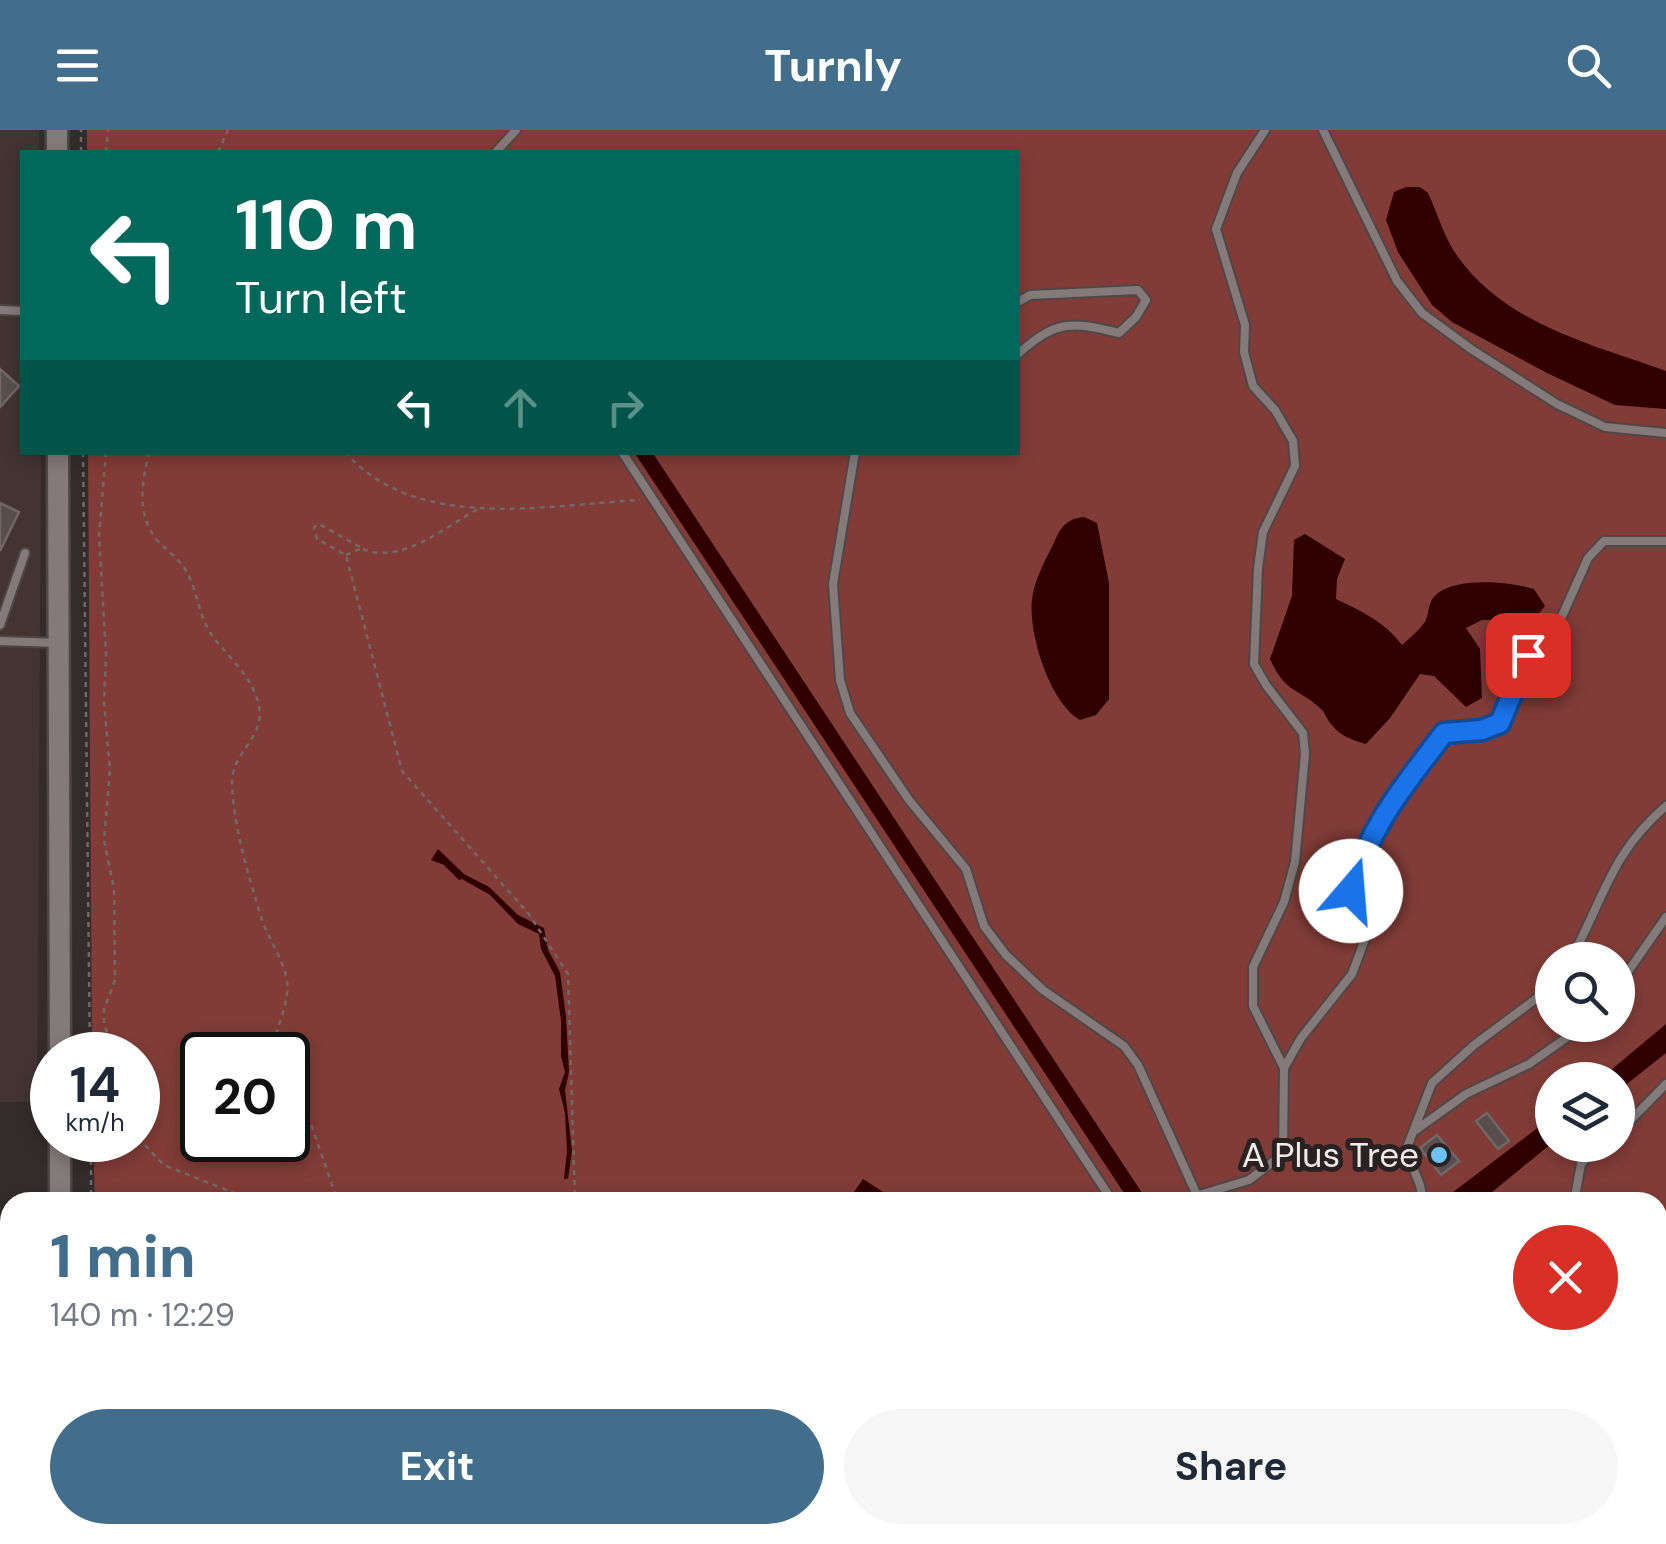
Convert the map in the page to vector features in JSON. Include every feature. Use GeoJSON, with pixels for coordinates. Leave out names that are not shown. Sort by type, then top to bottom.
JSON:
{"type":"FeatureCollection","features":[{"type":"Feature","properties":{"kind":"main road"},"geometry":{"type":"LineString","coordinates":[[58,455],[60,1032]]}},
{"type":"Feature","properties":{"kind":"main road"},"geometry":{"type":"LineString","coordinates":[[60,1162],[60,1192]]}},
{"type":"Feature","properties":{"kind":"lane"},"geometry":{"type":"LineString","coordinates":[[498,150],[516,130]]}},
{"type":"Feature","properties":{"kind":"lane"},"geometry":{"type":"LineString","coordinates":[[1217,1192],[1250,1180],[1283,1154],[1284,1068],[1253,1006],[1253,967],[1284,902],[1296,862],[1304,744],[1303,733],[1254,664],[1263,532],[1296,466],[1294,441],[1253,386],[1244,352],[1245,325],[1216,229],[1237,173],[1265,130]]}},
{"type":"Feature","properties":{"kind":"lane"},"geometry":{"type":"LineString","coordinates":[[1323,130],[1397,281],[1422,313],[1558,404],[1605,427],[1666,433]]}},
{"type":"Feature","properties":{"kind":"lane"},"geometry":{"type":"LineString","coordinates":[[1020,301],[1030,295],[1118,290],[1138,290],[1146,300],[1136,317],[1119,332],[1064,324],[1047,329],[1020,352]]}},
{"type":"Feature","properties":{"kind":"lane"},"geometry":{"type":"LineString","coordinates":[[624,455],[1106,1192]]}},
{"type":"Feature","properties":{"kind":"lane"},"geometry":{"type":"LineString","coordinates":[[854,455],[833,584],[840,680],[850,713],[899,786],[966,869],[984,926],[1006,955],[1043,990],[1124,1046],[1131,1055],[1197,1192]]}},
{"type":"Feature","properties":{"kind":"lane"},"geometry":{"type":"LineString","coordinates":[[1284,1068],[1301,1038],[1352,974],[1368,931],[1351,891],[1363,850],[1407,780],[1444,733],[1482,730],[1500,723],[1528,655],[1555,632],[1588,558],[1604,542],[1666,541]]}},
{"type":"Feature","properties":{"kind":"lane"},"geometry":{"type":"LineString","coordinates":[[0,625],[25,553]]}},
{"type":"Feature","properties":{"kind":"lane"},"geometry":{"type":"LineString","coordinates":[[0,641],[58,643]]}},
{"type":"Feature","properties":{"kind":"lane"},"geometry":{"type":"LineString","coordinates":[[1581,942],[1615,864],[1666,806]]}},
{"type":"Feature","properties":{"kind":"lane"},"geometry":{"type":"LineString","coordinates":[[1635,962],[1666,917]]}},
{"type":"Feature","properties":{"kind":"lane"},"geometry":{"type":"LineString","coordinates":[[1421,1192],[1406,1150],[1432,1082],[1535,999]]}},
{"type":"Feature","properties":{"kind":"lane"},"geometry":{"type":"LineString","coordinates":[[1413,1132],[1466,1094],[1528,1064],[1560,1042]]}},
{"type":"Feature","properties":{"kind":"lane"},"geometry":{"type":"LineString","coordinates":[[1635,1116],[1666,1084]]}},
{"type":"Feature","properties":{"kind":"lane"},"geometry":{"type":"LineString","coordinates":[[1576,1192],[1583,1162]]}},
{"type":"Feature","properties":{"kind":"path"},"geometry":{"type":"LineString","coordinates":[[82,455],[90,1032]]}},
{"type":"Feature","properties":{"kind":"path"},"geometry":{"type":"LineString","coordinates":[[106,455],[99,535],[110,770],[104,840],[114,889],[116,980],[104,1010],[107,1032]]}},
{"type":"Feature","properties":{"kind":"path"},"geometry":{"type":"LineString","coordinates":[[148,455],[142,508],[148,525],[157,540],[185,567],[210,633],[244,674],[259,707],[256,734],[236,763],[232,780],[238,840],[286,980],[288,995],[278,1032]]}},
{"type":"Feature","properties":{"kind":"path"},"geometry":{"type":"LineString","coordinates":[[348,455],[367,476],[391,489],[478,508],[652,499]]}},
{"type":"Feature","properties":{"kind":"path"},"geometry":{"type":"LineString","coordinates":[[478,508],[394,554],[377,554],[319,524],[314,527],[316,539],[346,555],[402,771],[528,913],[568,974],[575,1192]]}},
{"type":"Feature","properties":{"kind":"path"},"geometry":{"type":"LineString","coordinates":[[346,555],[362,548]]}},
{"type":"Feature","properties":{"kind":"path"},"geometry":{"type":"LineString","coordinates":[[310,1120],[335,1192]]}},
{"type":"Feature","properties":{"kind":"path"},"geometry":{"type":"LineString","coordinates":[[160,1161],[231,1192]]}},
{"type":"Feature","properties":{"kind":"path"},"geometry":{"type":"LineString","coordinates":[[90,1162],[91,1192]]}},
{"type":"Feature","properties":{"kind":"shaded area"},"geometry":{"type":"Polygon","coordinates":[[[0,130],[39,130],[39,150],[20,150],[20,455],[41,455],[37,1032],[30,1032],[30,1102],[0,1102],[0,130]]]}},
{"type":"Feature","properties":{"kind":"shaded area"},"geometry":{"type":"Polygon","coordinates":[[[87,130],[1666,130],[1666,1192],[95,1192],[94,1162],[160,1162],[160,1032],[92,1032],[88,455],[1020,455],[1020,150],[87,150],[87,130]]]}},
{"type":"Feature","properties":{"kind":"shaded area"},"geometry":{"type":"Polygon","coordinates":[[[1420,187],[1428,193],[1458,257],[1501,300],[1553,329],[1666,371],[1666,409],[1615,405],[1452,322],[1432,305],[1398,252],[1386,220],[1394,192],[1420,187]]]}},
{"type":"Feature","properties":{"kind":"shaded area"},"geometry":{"type":"Polygon","coordinates":[[[1084,517],[1097,523],[1109,583],[1109,699],[1096,715],[1080,720],[1059,699],[1043,666],[1034,630],[1032,599],[1057,535],[1067,523],[1084,517]]]}},
{"type":"Feature","properties":{"kind":"shaded area"},"geometry":{"type":"Polygon","coordinates":[[[1305,534],[1345,559],[1337,579],[1336,599],[1380,624],[1402,645],[1425,622],[1434,596],[1447,588],[1471,583],[1512,584],[1534,589],[1545,606],[1534,620],[1482,620],[1466,628],[1480,649],[1482,698],[1466,707],[1434,676],[1420,674],[1390,718],[1366,744],[1338,732],[1322,710],[1281,679],[1270,659],[1292,596],[1294,540],[1305,534]]]}},
{"type":"Feature","properties":{"kind":"shaded area"},"geometry":{"type":"Polygon","coordinates":[[[438,849],[464,874],[489,887],[518,915],[544,928],[548,950],[560,972],[566,1017],[569,1072],[565,1090],[572,1151],[568,1179],[564,1179],[565,1113],[559,1089],[565,1072],[561,1021],[555,976],[541,949],[539,934],[518,924],[490,895],[431,860],[438,849]]]}},
{"type":"Feature","properties":{"kind":"shaded area"},"geometry":{"type":"Polygon","coordinates":[[[1666,1024],[1666,1053],[1635,1078],[1635,1062],[1621,1062],[1666,1024]]]}},
{"type":"Feature","properties":{"kind":"shaded area"},"geometry":{"type":"Polygon","coordinates":[[[1535,1130],[1535,1157],[1492,1192],[1453,1192],[1535,1130]]]}},
{"type":"Feature","properties":{"kind":"shaded area"},"geometry":{"type":"Polygon","coordinates":[[[863,1179],[883,1192],[854,1192],[863,1179]]]}},
{"type":"Feature","properties":{"kind":"building"},"geometry":{"type":"Polygon","coordinates":[[[0,369],[19,386],[0,407],[0,369]]]}},
{"type":"Feature","properties":{"kind":"building"},"geometry":{"type":"Polygon","coordinates":[[[0,503],[19,512],[0,551],[0,503]]]}},
{"type":"Feature","properties":{"kind":"building"},"geometry":{"type":"Polygon","coordinates":[[[1487,1113],[1509,1141],[1498,1149],[1476,1121],[1487,1113]]]}},
{"type":"Feature","properties":{"kind":"building","name":"A Plus Tree"},"geometry":{"type":"Polygon","coordinates":[[[1437,1135],[1459,1161],[1441,1175],[1420,1148],[1437,1135]]]}},
{"type":"Feature","properties":{"kind":"waterway"},"geometry":{"type":"LineString","coordinates":[[645,455],[1132,1192]]}},
{"type":"Feature","properties":{"kind":"place","name":"A Plus Tree"},"geometry":{"type":"Point","coordinates":[1439,1155]}},
{"type":"Feature","properties":{"kind":"route"},"geometry":{"type":"LineString","coordinates":[[1351,891],[1363,850],[1407,780],[1444,733],[1482,730],[1500,723],[1528,655]]}}]}
